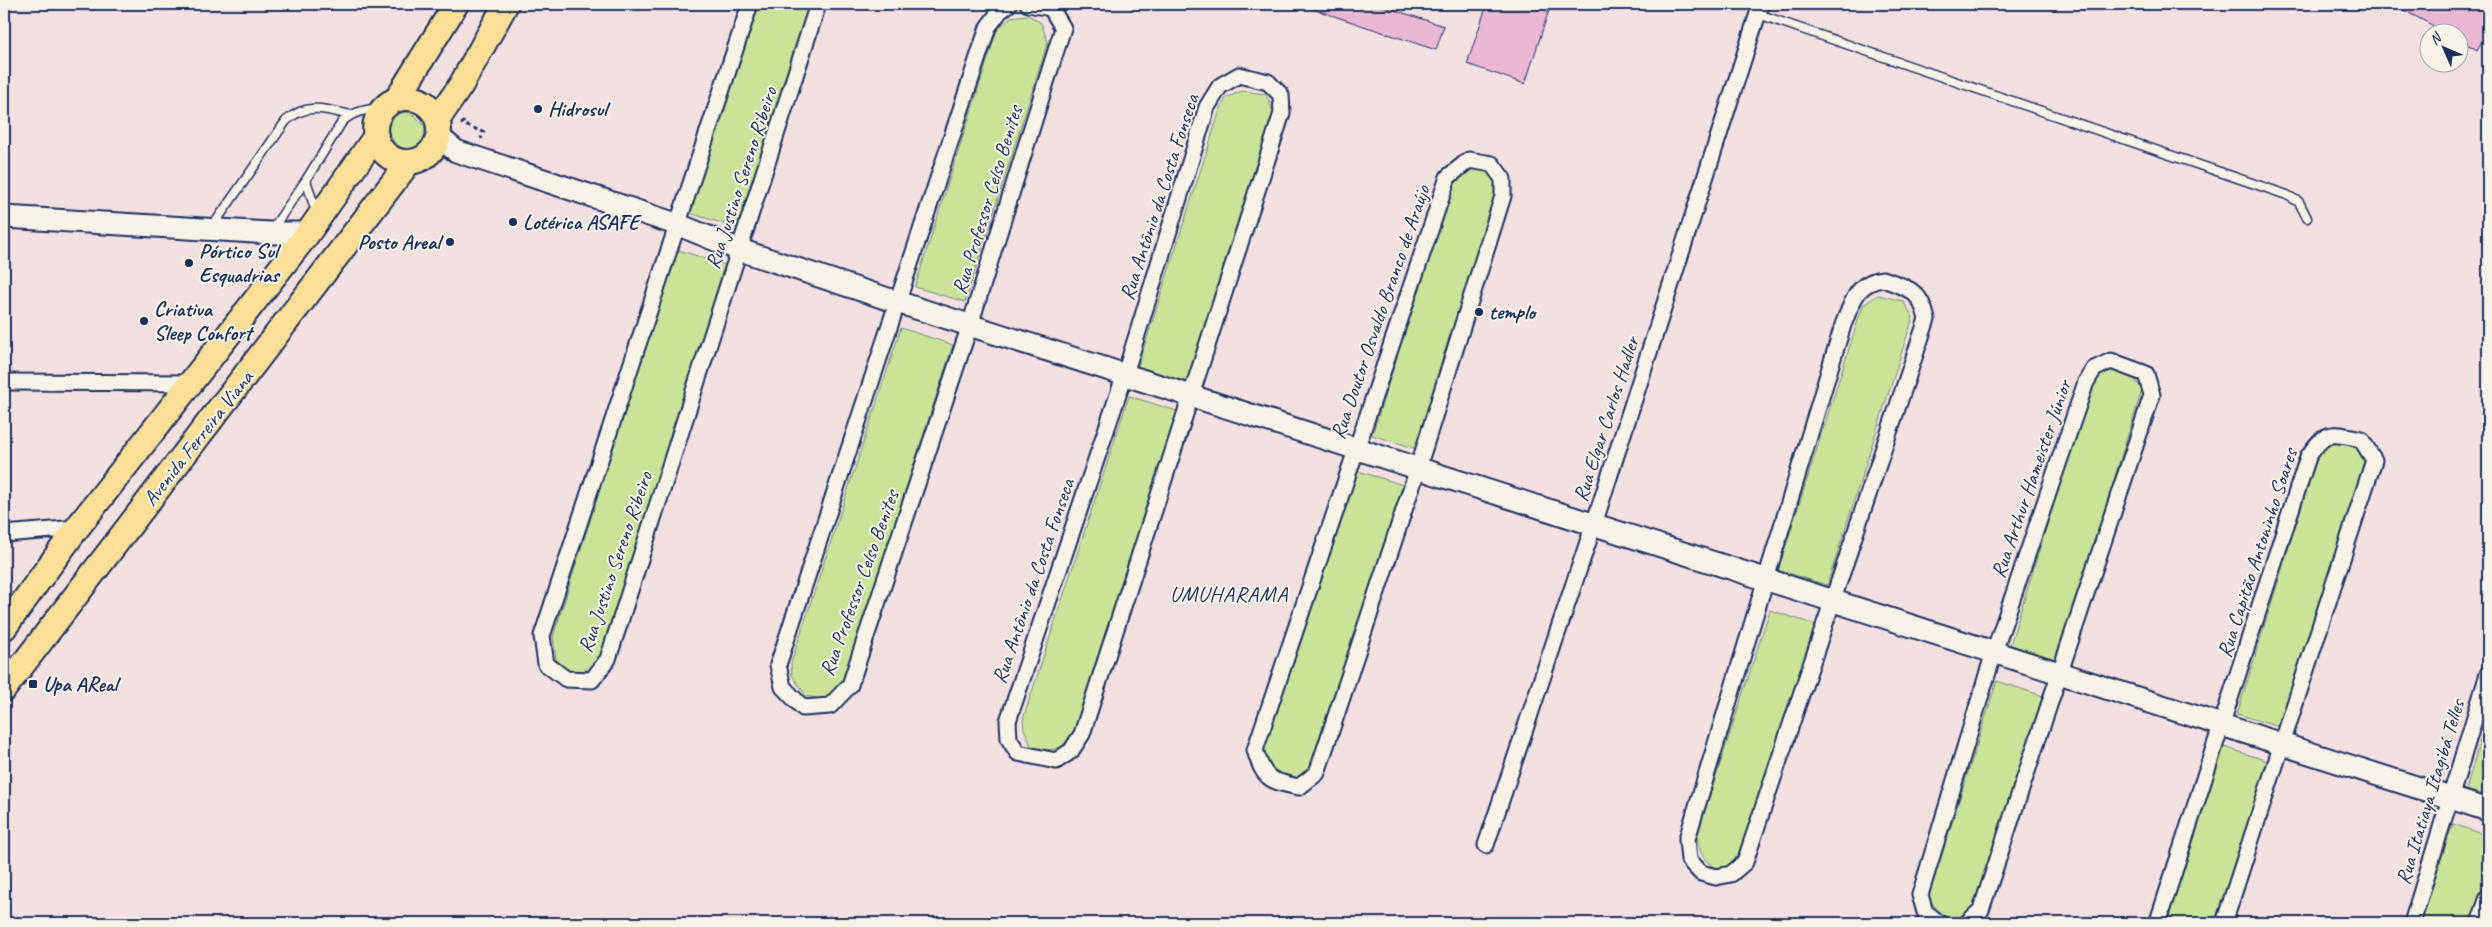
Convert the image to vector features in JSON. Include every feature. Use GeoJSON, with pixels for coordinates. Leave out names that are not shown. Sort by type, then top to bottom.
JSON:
{"type":"FeatureCollection","features":[{"type":"Feature","properties":{"kind":"main road"},"geometry":{"type":"LineString","coordinates":[[456,4],[390,103],[376,120],[376,136],[384,152],[400,161],[409,162],[425,157],[441,140],[461,85],[506,4]]}},
{"type":"Feature","properties":{"kind":"main road"},"geometry":{"type":"LineString","coordinates":[[390,103],[417,99],[426,103],[441,140]]}},
{"type":"Feature","properties":{"kind":"main road","name":"Avenida Ferreira Viana"},"geometry":{"type":"LineString","coordinates":[[4,628],[77,528],[313,226],[376,136]]}},
{"type":"Feature","properties":{"kind":"main road","name":"Avenida Ferreira Viana"},"geometry":{"type":"LineString","coordinates":[[4,689],[409,162]]}},
{"type":"Feature","properties":{"kind":"street","name":"Rua Justino Sereno Ribeiro"},"geometry":{"type":"LineString","coordinates":[[750,4],[679,225],[542,636],[546,664],[566,679],[592,680],[608,658],[818,4]]}},
{"type":"Feature","properties":{"kind":"street","name":"Rua Professor Celso Benites"},"geometry":{"type":"LineString","coordinates":[[1009,4],[1000,11],[988,27],[778,665],[783,687],[803,708],[830,706],[850,685],[970,325],[1063,28],[1051,8],[1028,4]]}},
{"type":"Feature","properties":{"kind":"street","name":"Rua Elgar Carlos Hadler"},"geometry":{"type":"LineString","coordinates":[[1486,845],[1594,524],[1759,9]]}},
{"type":"Feature","properties":{"kind":"street","name":"Rua Antônio da Costa Fonseca"},"geometry":{"type":"LineString","coordinates":[[1240,74],[1268,82],[1281,95],[1282,114],[1190,395],[1082,734],[1071,751],[1056,761],[1018,753],[1009,739],[1008,721],[1125,374],[1206,106],[1220,86],[1240,74]]}},
{"type":"Feature","properties":{"kind":"street"},"geometry":{"type":"LineString","coordinates":[[441,140],[679,225],[740,250],[897,302],[2488,810]]}},
{"type":"Feature","properties":{"kind":"street","name":"Rua Doutor Osvaldo Branco de Araújo"},"geometry":{"type":"LineString","coordinates":[[1469,160],[1492,164],[1503,179],[1503,196],[1418,468],[1317,773],[1299,787],[1273,782],[1260,767],[1255,750],[1448,177],[1469,160]]}},
{"type":"Feature","properties":{"kind":"street"},"geometry":{"type":"LineString","coordinates":[[4,217],[270,232],[313,226]]}},
{"type":"Feature","properties":{"kind":"street"},"geometry":{"type":"LineString","coordinates":[[1883,279],[1914,290],[1923,302],[1927,319],[1833,601],[1745,862],[1731,874],[1716,877],[1701,873],[1689,860],[1687,839],[1843,325],[1854,295],[1870,280],[1883,279]]}},
{"type":"Feature","properties":{"kind":"street","name":"Rua Arthur Hameister Júnior"},"geometry":{"type":"LineString","coordinates":[[1939,923],[1925,912],[1920,895],[1994,652],[2086,382],[2094,369],[2111,360],[2146,374],[2152,395],[1981,910],[1967,923]]}},
{"type":"Feature","properties":{"kind":"street"},"geometry":{"type":"LineString","coordinates":[[4,382],[192,383]]}},
{"type":"Feature","properties":{"kind":"street","name":"Rua Capitão Antoninho Soares"},"geometry":{"type":"LineString","coordinates":[[2160,923],[2159,918],[2223,725],[2308,457],[2318,441],[2334,433],[2361,439],[2374,460],[2224,923]]}},
{"type":"Feature","properties":{"kind":"street"},"geometry":{"type":"LineString","coordinates":[[4,534],[77,528]]}},
{"type":"Feature","properties":{"kind":"street","name":"Rua Itatiaya Itagibá Telles"},"geometry":{"type":"LineString","coordinates":[[2412,923],[2488,674]]}},
{"type":"Feature","properties":{"kind":"street"},"geometry":{"type":"LineString","coordinates":[[2479,923],[2488,898]]}},
{"type":"Feature","properties":{"kind":"lane"},"geometry":{"type":"LineString","coordinates":[[1759,9],[2287,194],[2299,202],[2308,218]]}},
{"type":"Feature","properties":{"kind":"lane"},"geometry":{"type":"LineString","coordinates":[[270,232],[306,180],[338,127],[350,115],[390,103]]}},
{"type":"Feature","properties":{"kind":"lane"},"geometry":{"type":"LineString","coordinates":[[210,229],[286,121],[293,114],[312,107],[350,115]]}},
{"type":"Feature","properties":{"kind":"lane"},"geometry":{"type":"LineString","coordinates":[[306,180],[313,226]]}},
{"type":"Feature","properties":{"kind":"path"},"geometry":{"type":"LineString","coordinates":[[466,116],[462,124],[484,132]]}},
{"type":"Feature","properties":{"kind":"green space"},"geometry":{"type":"Polygon","coordinates":[[[758,4],[810,4],[737,228],[690,213],[758,4]]]}},
{"type":"Feature","properties":{"kind":"green space"},"geometry":{"type":"Polygon","coordinates":[[[1028,15],[1041,23],[1048,42],[965,302],[915,287],[997,30],[1011,17],[1028,15]]]}},
{"type":"Feature","properties":{"kind":"green space"},"geometry":{"type":"Polygon","coordinates":[[[1242,91],[1266,94],[1275,117],[1189,386],[1137,369],[1220,110],[1226,98],[1242,91]]]}},
{"type":"Feature","properties":{"kind":"green space"},"geometry":{"type":"Polygon","coordinates":[[[407,112],[414,115],[425,126],[425,141],[414,149],[404,148],[396,144],[388,128],[394,115],[407,112]]]}},
{"type":"Feature","properties":{"kind":"green space"},"geometry":{"type":"Polygon","coordinates":[[[1471,167],[1489,168],[1496,180],[1497,198],[1417,449],[1372,435],[1453,181],[1471,167]]]}},
{"type":"Feature","properties":{"kind":"green space"},"geometry":{"type":"Polygon","coordinates":[[[676,249],[725,265],[602,655],[585,670],[568,673],[556,659],[553,637],[676,249]]]}},
{"type":"Feature","properties":{"kind":"green space"},"geometry":{"type":"Polygon","coordinates":[[[1878,295],[1903,301],[1913,317],[1827,585],[1778,570],[1863,305],[1878,295]]]}},
{"type":"Feature","properties":{"kind":"green space"},"geometry":{"type":"Polygon","coordinates":[[[901,328],[953,345],[843,681],[826,700],[806,696],[792,675],[791,663],[901,328]]]}},
{"type":"Feature","properties":{"kind":"green space"},"geometry":{"type":"Polygon","coordinates":[[[2107,368],[2132,375],[2142,390],[2058,660],[2010,645],[2092,379],[2107,368]]]}},
{"type":"Feature","properties":{"kind":"green space"},"geometry":{"type":"Polygon","coordinates":[[[1129,396],[1180,412],[1075,732],[1061,747],[1056,749],[1032,748],[1024,729],[1023,719],[1129,396]]]}},
{"type":"Feature","properties":{"kind":"green space"},"geometry":{"type":"Polygon","coordinates":[[[2334,440],[2358,447],[2368,466],[2282,728],[2237,714],[2319,450],[2334,440]]]}},
{"type":"Feature","properties":{"kind":"green space"},"geometry":{"type":"Polygon","coordinates":[[[1355,470],[1403,485],[1310,769],[1295,779],[1277,775],[1265,763],[1265,745],[1355,470]]]}},
{"type":"Feature","properties":{"kind":"green space"},"geometry":{"type":"Polygon","coordinates":[[[1770,610],[1816,625],[1741,854],[1724,869],[1717,868],[1704,858],[1699,848],[1697,835],[1770,610]]]}},
{"type":"Feature","properties":{"kind":"green space"},"geometry":{"type":"Polygon","coordinates":[[[1997,681],[2043,696],[1976,904],[1962,918],[1946,917],[1933,905],[1929,895],[1997,681]]]}},
{"type":"Feature","properties":{"kind":"green space"},"geometry":{"type":"Polygon","coordinates":[[[2488,712],[2488,796],[2466,790],[2488,712]]]}},
{"type":"Feature","properties":{"kind":"green space"},"geometry":{"type":"Polygon","coordinates":[[[2224,747],[2268,761],[2215,923],[2173,923],[2169,914],[2224,747]]]}},
{"type":"Feature","properties":{"kind":"green space"},"geometry":{"type":"Polygon","coordinates":[[[2453,824],[2488,836],[2488,879],[2473,923],[2419,923],[2453,824]]]}},
{"type":"Feature","properties":{"kind":"building"},"geometry":{"type":"Polygon","coordinates":[[[1308,4],[1376,4],[1444,26],[1436,50],[1307,7],[1308,4]]]}},
{"type":"Feature","properties":{"kind":"building"},"geometry":{"type":"Polygon","coordinates":[[[1487,4],[1551,4],[1525,84],[1467,64],[1487,4]]]}},
{"type":"Feature","properties":{"kind":"building"},"geometry":{"type":"Polygon","coordinates":[[[2392,4],[2488,4],[2488,30],[2477,50],[2470,46],[2470,22],[2426,22],[2392,4]]]}},
{"type":"Feature","properties":{"kind":"place","name":"Hidrosul"},"geometry":{"type":"Point","coordinates":[538,109]}},
{"type":"Feature","properties":{"kind":"place","name":"Lotérica ASAFE"},"geometry":{"type":"Point","coordinates":[513,222]}},
{"type":"Feature","properties":{"kind":"place","name":"Posto Areal"},"geometry":{"type":"Point","coordinates":[450,242]}},
{"type":"Feature","properties":{"kind":"place","name":"Pórtico Sul Esquadrias"},"geometry":{"type":"Point","coordinates":[189,263]}},
{"type":"Feature","properties":{"kind":"place","name":"templo"},"geometry":{"type":"Point","coordinates":[1479,312]}},
{"type":"Feature","properties":{"kind":"place","name":"Criativa Sleep Confort"},"geometry":{"type":"Point","coordinates":[144,321]}},
{"type":"Feature","properties":{"kind":"place","name":"Upa AReal"},"geometry":{"type":"Point","coordinates":[33,684]}},
{"type":"Feature","properties":{"kind":"district","name":"UMUHARAMA"},"geometry":{"type":"Point","coordinates":[1229,594]}}]}
